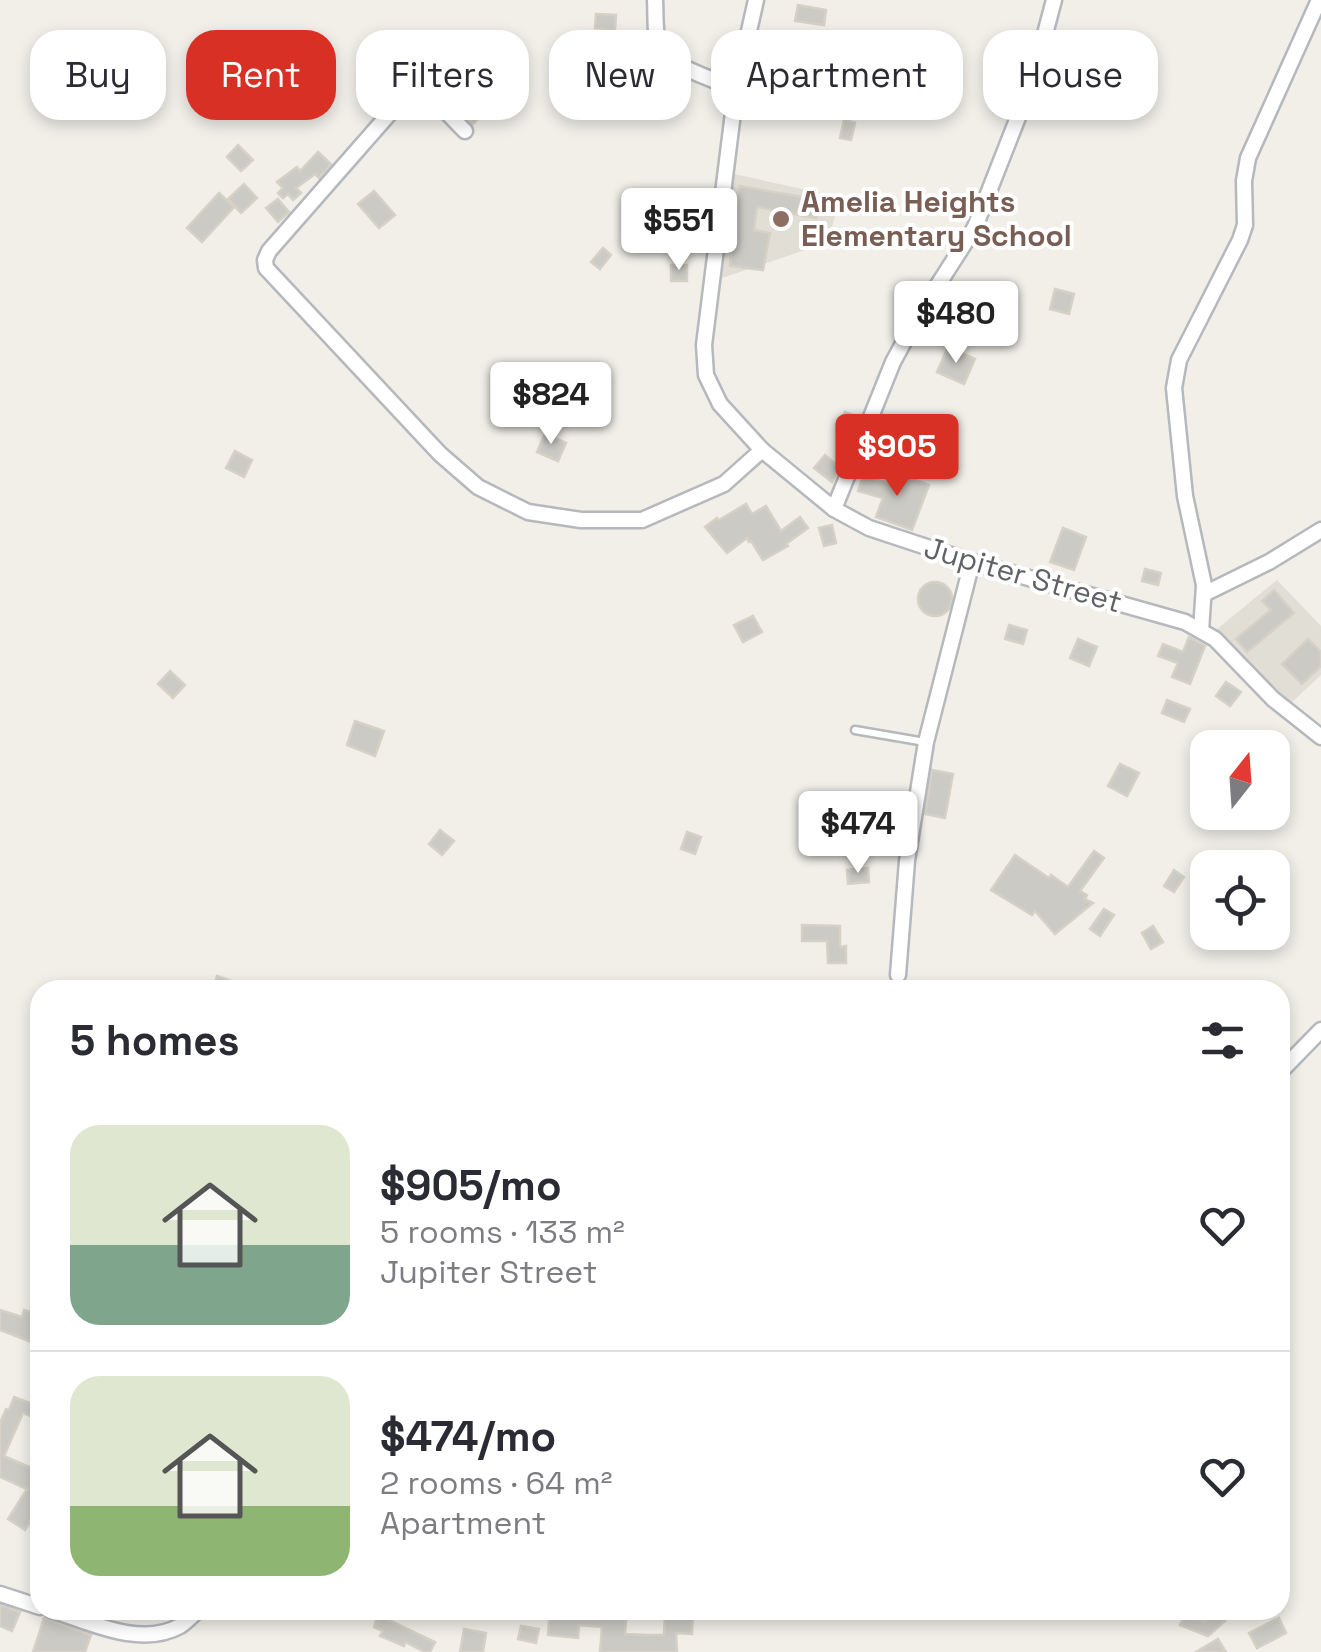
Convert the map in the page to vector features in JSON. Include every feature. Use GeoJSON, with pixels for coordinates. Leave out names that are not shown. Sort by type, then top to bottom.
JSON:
{"type":"FeatureCollection","features":[{"type":"Feature","properties":{"kind":"street"},"geometry":{"type":"LineString","coordinates":[[656,0],[658,42],[663,54],[711,78]]}},
{"type":"Feature","properties":{"kind":"street","name":"Jupiter Street"},"geometry":{"type":"LineString","coordinates":[[749,30],[756,0]]}},
{"type":"Feature","properties":{"kind":"street"},"geometry":{"type":"LineString","coordinates":[[834,509],[893,362],[975,227],[1033,79],[1054,0]]}},
{"type":"Feature","properties":{"kind":"street"},"geometry":{"type":"LineString","coordinates":[[1201,631],[1204,585],[1185,496],[1174,388],[1179,360],[1245,226],[1248,158],[1319,0]]}},
{"type":"Feature","properties":{"kind":"street"},"geometry":{"type":"LineString","coordinates":[[464,131],[433,100],[413,94],[404,97],[268,252],[266,268],[440,454],[478,487],[528,512],[581,520],[642,520],[724,484],[762,450]]}},
{"type":"Feature","properties":{"kind":"street","name":"Jupiter Street"},"geometry":{"type":"LineString","coordinates":[[732,120],[704,344],[706,375],[720,404],[762,450],[834,509],[869,528],[972,562],[1186,622],[1215,640],[1273,698],[1321,738]]}},
{"type":"Feature","properties":{"kind":"street"},"geometry":{"type":"LineString","coordinates":[[1204,594],[1269,562],[1321,530]]}},
{"type":"Feature","properties":{"kind":"street"},"geometry":{"type":"LineString","coordinates":[[898,975],[907,861],[926,742],[972,562]]}},
{"type":"Feature","properties":{"kind":"street"},"geometry":{"type":"LineString","coordinates":[[1290,1062],[1321,1030]]}},
{"type":"Feature","properties":{"kind":"street"},"geometry":{"type":"LineString","coordinates":[[0,1594],[30,1603]]}},
{"type":"Feature","properties":{"kind":"street"},"geometry":{"type":"LineString","coordinates":[[94,1620],[126,1634],[151,1634],[180,1626],[187,1620]]}},
{"type":"Feature","properties":{"kind":"lane"},"geometry":{"type":"LineString","coordinates":[[856,730],[926,742]]}},
{"type":"Feature","properties":{"kind":"shaded area","name":"Amelia Heights Elementary School"},"geometry":{"type":"Polygon","coordinates":[[[734,174],[839,197],[829,242],[722,278],[734,174]]]}},
{"type":"Feature","properties":{"kind":"shaded area"},"geometry":{"type":"Polygon","coordinates":[[[1277,580],[1321,626],[1321,675],[1290,704],[1216,630],[1277,580]]]}},
{"type":"Feature","properties":{"kind":"building"},"geometry":{"type":"Polygon","coordinates":[[[798,5],[826,10],[824,25],[795,21],[798,5]]]}},
{"type":"Feature","properties":{"kind":"building"},"geometry":{"type":"Polygon","coordinates":[[[596,14],[616,15],[615,30],[595,28],[596,14]]]}},
{"type":"Feature","properties":{"kind":"building"},"geometry":{"type":"Polygon","coordinates":[[[844,120],[855,123],[851,140],[840,138],[844,120]]]}},
{"type":"Feature","properties":{"kind":"building"},"geometry":{"type":"Polygon","coordinates":[[[238,145],[253,160],[241,171],[227,157],[238,145]]]}},
{"type":"Feature","properties":{"kind":"building"},"geometry":{"type":"Polygon","coordinates":[[[318,152],[331,164],[319,178],[315,174],[296,188],[301,193],[293,200],[288,194],[283,198],[278,193],[283,188],[277,182],[297,167],[300,171],[318,152]]]}},
{"type":"Feature","properties":{"kind":"building"},"geometry":{"type":"Polygon","coordinates":[[[244,184],[257,198],[241,213],[228,199],[244,184]]]}},
{"type":"Feature","properties":{"kind":"building"},"geometry":{"type":"Polygon","coordinates":[[[740,186],[819,200],[816,218],[757,207],[754,230],[770,233],[763,270],[730,266],[740,186]]]}},
{"type":"Feature","properties":{"kind":"building"},"geometry":{"type":"Polygon","coordinates":[[[374,191],[395,215],[379,228],[358,204],[374,191]]]}},
{"type":"Feature","properties":{"kind":"building"},"geometry":{"type":"Polygon","coordinates":[[[219,193],[234,207],[202,242],[187,228],[219,193]]]}},
{"type":"Feature","properties":{"kind":"building"},"geometry":{"type":"Polygon","coordinates":[[[278,199],[289,212],[278,222],[266,208],[278,199]]]}},
{"type":"Feature","properties":{"kind":"building"},"geometry":{"type":"Polygon","coordinates":[[[603,248],[611,255],[600,269],[591,262],[603,248]]]}},
{"type":"Feature","properties":{"kind":"building"},"geometry":{"type":"Polygon","coordinates":[[[671,265],[687,265],[687,281],[671,281],[671,265]]]}},
{"type":"Feature","properties":{"kind":"building"},"geometry":{"type":"Polygon","coordinates":[[[1055,289],[1074,294],[1069,314],[1050,309],[1055,289]]]}},
{"type":"Feature","properties":{"kind":"building"},"geometry":{"type":"Polygon","coordinates":[[[948,347],[975,359],[964,384],[937,372],[948,347]]]}},
{"type":"Feature","properties":{"kind":"building"},"geometry":{"type":"Polygon","coordinates":[[[845,412],[859,418],[855,429],[840,423],[845,412]]]}},
{"type":"Feature","properties":{"kind":"building"},"geometry":{"type":"Polygon","coordinates":[[[545,434],[566,443],[558,461],[537,452],[545,434]]]}},
{"type":"Feature","properties":{"kind":"building"},"geometry":{"type":"Polygon","coordinates":[[[235,451],[252,460],[244,477],[226,468],[235,451]]]}},
{"type":"Feature","properties":{"kind":"building"},"geometry":{"type":"Polygon","coordinates":[[[825,455],[839,467],[832,482],[814,468],[825,455]]]}},
{"type":"Feature","properties":{"kind":"building"},"geometry":{"type":"Polygon","coordinates":[[[898,473],[929,485],[912,530],[876,517],[883,498],[858,491],[863,476],[894,485],[898,473]]]}},
{"type":"Feature","properties":{"kind":"building"},"geometry":{"type":"Polygon","coordinates":[[[746,504],[752,514],[766,506],[781,531],[800,517],[808,528],[788,546],[763,560],[747,538],[727,553],[705,527],[746,504]]]}},
{"type":"Feature","properties":{"kind":"building"},"geometry":{"type":"Polygon","coordinates":[[[832,525],[836,543],[824,546],[819,528],[832,525]]]}},
{"type":"Feature","properties":{"kind":"building"},"geometry":{"type":"Polygon","coordinates":[[[1063,528],[1086,537],[1074,570],[1050,562],[1063,528]]]}},
{"type":"Feature","properties":{"kind":"building"},"geometry":{"type":"Polygon","coordinates":[[[1145,569],[1161,573],[1158,585],[1142,581],[1145,569]]]}},
{"type":"Feature","properties":{"kind":"building"},"geometry":{"type":"Polygon","coordinates":[[[935,582],[947,587],[952,599],[947,611],[935,616],[923,611],[918,599],[923,587],[935,582]]]}},
{"type":"Feature","properties":{"kind":"building"},"geometry":{"type":"Polygon","coordinates":[[[1274,590],[1294,613],[1247,652],[1236,639],[1271,610],[1262,601],[1274,590]]]}},
{"type":"Feature","properties":{"kind":"building"},"geometry":{"type":"Polygon","coordinates":[[[753,616],[762,632],[743,642],[734,625],[753,616]]]}},
{"type":"Feature","properties":{"kind":"building"},"geometry":{"type":"Polygon","coordinates":[[[1009,625],[1027,630],[1023,644],[1005,639],[1009,625]]]}},
{"type":"Feature","properties":{"kind":"building"},"geometry":{"type":"Polygon","coordinates":[[[1189,637],[1205,646],[1190,684],[1172,677],[1178,663],[1158,656],[1163,644],[1183,652],[1189,637]]]}},
{"type":"Feature","properties":{"kind":"building"},"geometry":{"type":"Polygon","coordinates":[[[1078,639],[1097,647],[1089,666],[1070,658],[1078,639]]]}},
{"type":"Feature","properties":{"kind":"building"},"geometry":{"type":"Polygon","coordinates":[[[1308,639],[1321,652],[1321,666],[1302,684],[1282,664],[1308,639]]]}},
{"type":"Feature","properties":{"kind":"building"},"geometry":{"type":"Polygon","coordinates":[[[170,671],[185,685],[173,698],[158,684],[170,671]]]}},
{"type":"Feature","properties":{"kind":"building"},"geometry":{"type":"Polygon","coordinates":[[[1226,682],[1241,692],[1230,706],[1216,696],[1226,682]]]}},
{"type":"Feature","properties":{"kind":"building"},"geometry":{"type":"Polygon","coordinates":[[[1167,700],[1190,709],[1184,722],[1162,713],[1167,700]]]}},
{"type":"Feature","properties":{"kind":"building"},"geometry":{"type":"Polygon","coordinates":[[[355,721],[384,731],[375,756],[347,745],[355,721]]]}},
{"type":"Feature","properties":{"kind":"building"},"geometry":{"type":"Polygon","coordinates":[[[1120,764],[1139,773],[1127,796],[1108,786],[1120,764]]]}},
{"type":"Feature","properties":{"kind":"building"},"geometry":{"type":"Polygon","coordinates":[[[932,770],[953,774],[945,818],[925,814],[932,770]]]}},
{"type":"Feature","properties":{"kind":"building"},"geometry":{"type":"Polygon","coordinates":[[[863,817],[881,821],[877,843],[858,839],[863,817]]]}},
{"type":"Feature","properties":{"kind":"building"},"geometry":{"type":"Polygon","coordinates":[[[440,830],[454,841],[442,855],[429,844],[440,830]]]}},
{"type":"Feature","properties":{"kind":"building"},"geometry":{"type":"Polygon","coordinates":[[[687,832],[701,837],[695,854],[681,849],[687,832]]]}},
{"type":"Feature","properties":{"kind":"building"},"geometry":{"type":"Polygon","coordinates":[[[1094,851],[1104,858],[1080,891],[1093,903],[1055,934],[1035,911],[1032,915],[991,890],[1015,855],[1068,887],[1094,851]]]}},
{"type":"Feature","properties":{"kind":"building"},"geometry":{"type":"Polygon","coordinates":[[[868,868],[869,882],[848,884],[847,870],[868,868]]]}},
{"type":"Feature","properties":{"kind":"building"},"geometry":{"type":"Polygon","coordinates":[[[1174,870],[1184,877],[1174,892],[1164,886],[1174,870]]]}},
{"type":"Feature","properties":{"kind":"building"},"geometry":{"type":"Polygon","coordinates":[[[1104,909],[1114,915],[1100,936],[1090,929],[1104,909]]]}},
{"type":"Feature","properties":{"kind":"building"},"geometry":{"type":"Polygon","coordinates":[[[802,925],[840,926],[840,947],[846,946],[846,963],[828,963],[827,941],[802,941],[802,925]]]}},
{"type":"Feature","properties":{"kind":"building"},"geometry":{"type":"Polygon","coordinates":[[[1153,926],[1163,942],[1151,949],[1142,933],[1153,926]]]}},
{"type":"Feature","properties":{"kind":"building"},"geometry":{"type":"Polygon","coordinates":[[[0,1310],[22,1317],[24,1310],[30,1312],[30,1341],[0,1330],[0,1310]]]}},
{"type":"Feature","properties":{"kind":"building"},"geometry":{"type":"Polygon","coordinates":[[[14,1397],[30,1403],[30,1416],[23,1413],[4,1456],[30,1467],[30,1522],[25,1530],[8,1519],[27,1489],[0,1477],[0,1423],[6,1409],[9,1410],[14,1397]]]}},
{"type":"Feature","properties":{"kind":"building"},"geometry":{"type":"Polygon","coordinates":[[[0,1605],[20,1612],[12,1631],[0,1626],[0,1605]]]}},
{"type":"Feature","properties":{"kind":"building"},"geometry":{"type":"Polygon","coordinates":[[[43,1620],[91,1635],[85,1652],[33,1652],[43,1620]]]}},
{"type":"Feature","properties":{"kind":"building"},"geometry":{"type":"Polygon","coordinates":[[[376,1620],[389,1620],[435,1642],[430,1652],[425,1652],[380,1636],[383,1631],[374,1627],[376,1620]]]}},
{"type":"Feature","properties":{"kind":"building"},"geometry":{"type":"Polygon","coordinates":[[[549,1620],[626,1620],[625,1634],[664,1635],[665,1620],[693,1620],[692,1634],[676,1633],[677,1652],[600,1652],[602,1627],[579,1625],[578,1638],[548,1635],[549,1620]]]}},
{"type":"Feature","properties":{"kind":"building"},"geometry":{"type":"Polygon","coordinates":[[[1182,1620],[1225,1621],[1208,1636],[1180,1625],[1182,1620]]]}},
{"type":"Feature","properties":{"kind":"building"},"geometry":{"type":"Polygon","coordinates":[[[1280,1620],[1286,1633],[1257,1648],[1249,1633],[1280,1620]]]}},
{"type":"Feature","properties":{"kind":"building"},"geometry":{"type":"Polygon","coordinates":[[[521,1626],[539,1629],[536,1643],[518,1639],[521,1626]]]}},
{"type":"Feature","properties":{"kind":"building"},"geometry":{"type":"Polygon","coordinates":[[[464,1629],[486,1633],[483,1652],[460,1652],[464,1629]]]}},
{"type":"Feature","properties":{"kind":"building"},"geometry":{"type":"Polygon","coordinates":[[[1218,1639],[1226,1652],[1196,1652],[1218,1639]]]}},
{"type":"Feature","properties":{"kind":"place","name":"Amelia Heights Elementary School"},"geometry":{"type":"Point","coordinates":[781,219]}}]}
